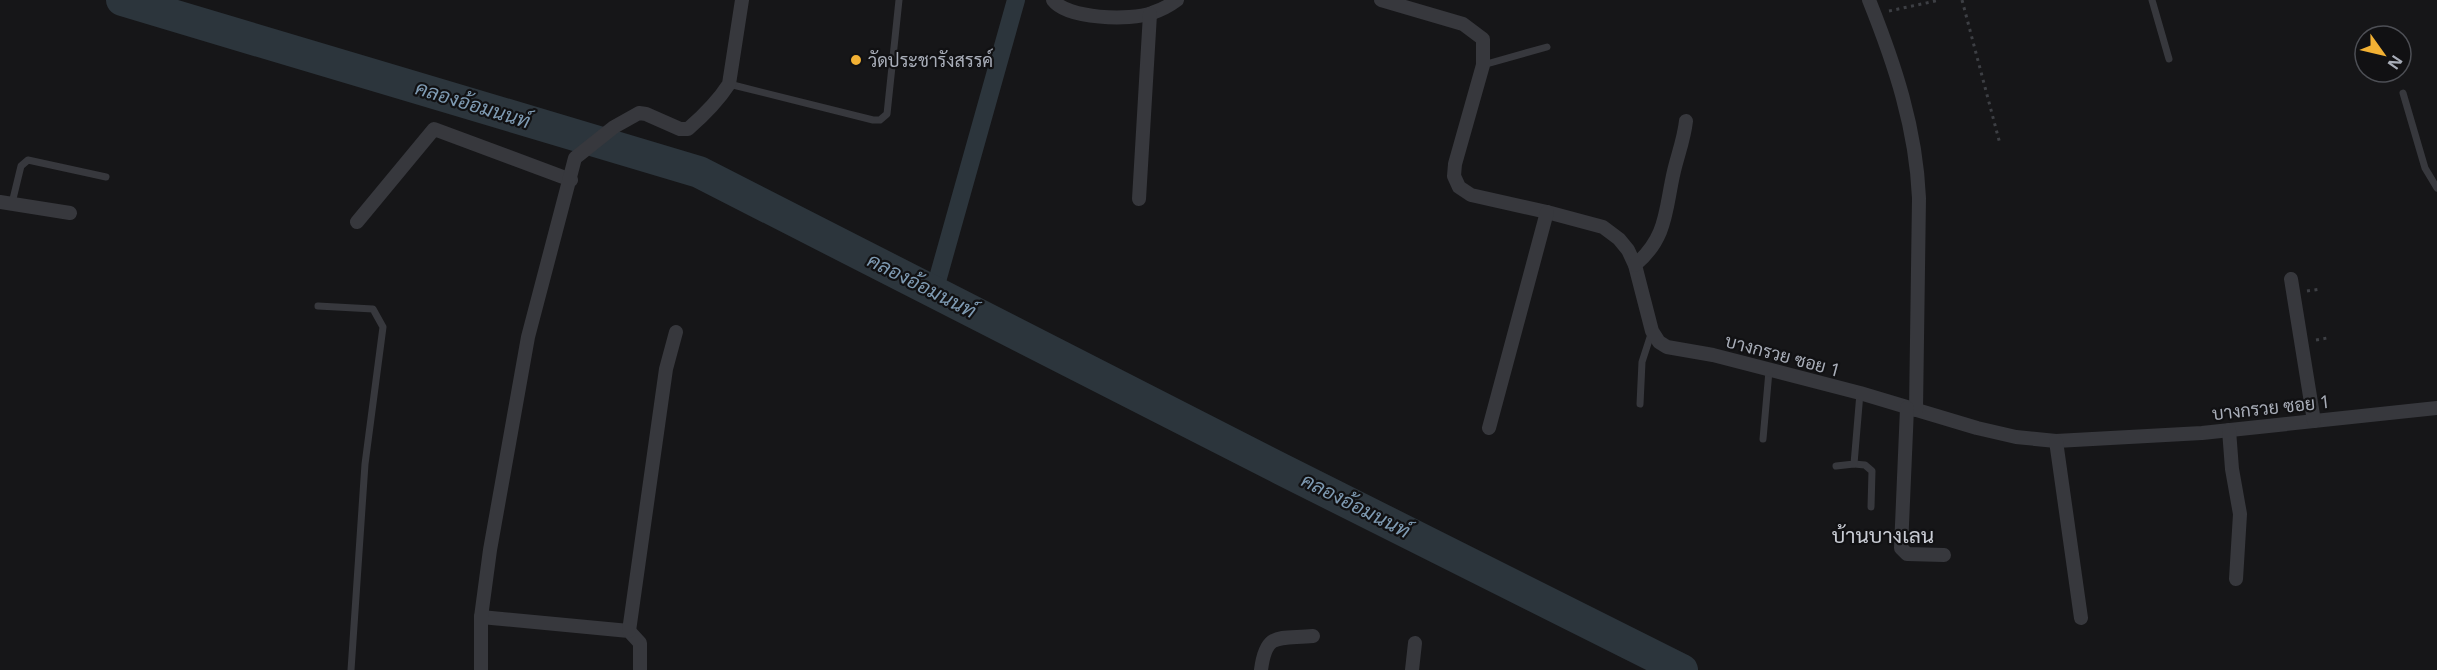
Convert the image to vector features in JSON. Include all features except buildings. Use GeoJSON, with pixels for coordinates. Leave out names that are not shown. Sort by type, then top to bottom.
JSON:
{"type":"FeatureCollection","features":[{"type":"Feature","properties":{"kind":"street"},"geometry":{"type":"LineString","coordinates":[[481,670],[481,617],[497,505],[528,337],[575,158],[614,128],[639,113],[680,129],[688,129],[722,95],[729,84],[742,0]]}},
{"type":"Feature","properties":{"kind":"street"},"geometry":{"type":"LineString","coordinates":[[1053,0],[1059,7],[1083,14],[1128,17],[1150,14],[1177,0]]}},
{"type":"Feature","properties":{"kind":"street"},"geometry":{"type":"LineString","coordinates":[[1381,0],[1463,24],[1483,39],[1482,64],[1455,164],[1454,176],[1459,187],[1471,195],[1547,212],[1602,228],[1619,239],[1628,250],[1635,265],[1652,331]]}},
{"type":"Feature","properties":{"kind":"street"},"geometry":{"type":"LineString","coordinates":[[1869,0],[1896,68],[1918,164],[1919,198],[1912,409],[1901,548],[1907,554],[1944,555]]}},
{"type":"Feature","properties":{"kind":"street"},"geometry":{"type":"LineString","coordinates":[[1139,199],[1150,14]]}},
{"type":"Feature","properties":{"kind":"street"},"geometry":{"type":"LineString","coordinates":[[1635,265],[1653,248],[1664,224],[1673,177],[1684,140],[1686,121]]}},
{"type":"Feature","properties":{"kind":"street"},"geometry":{"type":"LineString","coordinates":[[357,222],[434,129],[571,180]]}},
{"type":"Feature","properties":{"kind":"street"},"geometry":{"type":"LineString","coordinates":[[6,203],[70,213]]}},
{"type":"Feature","properties":{"kind":"street"},"geometry":{"type":"LineString","coordinates":[[1489,428],[1547,212]]}},
{"type":"Feature","properties":{"kind":"street"},"geometry":{"type":"LineString","coordinates":[[2291,279],[2314,421]]}},
{"type":"Feature","properties":{"kind":"street","name":"บางกรวย ซอย 1"},"geometry":{"type":"LineString","coordinates":[[1652,331],[1659,342],[1667,347],[1713,355],[1860,393],[1977,428],[2016,437],[2056,441],[2202,433],[2437,408]]}},
{"type":"Feature","properties":{"kind":"street"},"geometry":{"type":"LineString","coordinates":[[629,631],[666,369],[676,332]]}},
{"type":"Feature","properties":{"kind":"street"},"geometry":{"type":"LineString","coordinates":[[2228,430],[2240,514],[2236,579]]}},
{"type":"Feature","properties":{"kind":"street"},"geometry":{"type":"LineString","coordinates":[[2056,441],[2081,618]]}},
{"type":"Feature","properties":{"kind":"street"},"geometry":{"type":"LineString","coordinates":[[481,617],[629,631],[640,643],[640,670]]}},
{"type":"Feature","properties":{"kind":"street"},"geometry":{"type":"LineString","coordinates":[[1261,670],[1263,651],[1269,642],[1277,639],[1313,636]]}},
{"type":"Feature","properties":{"kind":"street"},"geometry":{"type":"LineString","coordinates":[[1412,670],[1415,643]]}},
{"type":"Feature","properties":{"kind":"lane"},"geometry":{"type":"LineString","coordinates":[[729,84],[880,120],[886,114],[899,0]]}},
{"type":"Feature","properties":{"kind":"lane"},"geometry":{"type":"LineString","coordinates":[[2152,0],[2169,59]]}},
{"type":"Feature","properties":{"kind":"lane"},"geometry":{"type":"LineString","coordinates":[[1482,64],[1547,48]]}},
{"type":"Feature","properties":{"kind":"lane"},"geometry":{"type":"LineString","coordinates":[[2403,93],[2425,168],[2437,188]]}},
{"type":"Feature","properties":{"kind":"lane"},"geometry":{"type":"LineString","coordinates":[[6,203],[21,166],[28,160],[106,177]]}},
{"type":"Feature","properties":{"kind":"lane"},"geometry":{"type":"LineString","coordinates":[[318,306],[373,309],[383,327],[365,464],[351,670]]}},
{"type":"Feature","properties":{"kind":"lane"},"geometry":{"type":"LineString","coordinates":[[1640,404],[1642,362],[1652,331]]}},
{"type":"Feature","properties":{"kind":"lane"},"geometry":{"type":"LineString","coordinates":[[1763,439],[1769,371]]}},
{"type":"Feature","properties":{"kind":"lane"},"geometry":{"type":"LineString","coordinates":[[1854,464],[1860,393]]}},
{"type":"Feature","properties":{"kind":"lane"},"geometry":{"type":"LineString","coordinates":[[1836,466],[1865,465],[1872,471],[1871,507]]}},
{"type":"Feature","properties":{"kind":"path"},"geometry":{"type":"LineString","coordinates":[[1875,14],[1940,0]]}},
{"type":"Feature","properties":{"kind":"path"},"geometry":{"type":"LineString","coordinates":[[1962,0],[2000,144]]}},
{"type":"Feature","properties":{"kind":"waterway","name":"คลองอ้อมนนท์"},"geometry":{"type":"LineString","coordinates":[[122,0],[699,172],[1281,469],[1682,670]]}},
{"type":"Feature","properties":{"kind":"waterway"},"geometry":{"type":"LineString","coordinates":[[934,292],[1016,0]]}},
{"type":"Feature","properties":{"kind":"place","name":"วัดประชารังสรรค์"},"geometry":{"type":"Point","coordinates":[856,60]}},
{"type":"Feature","properties":{"kind":"district","name":"บ้านบางเลน"},"geometry":{"type":"Point","coordinates":[1883,535]}}]}
